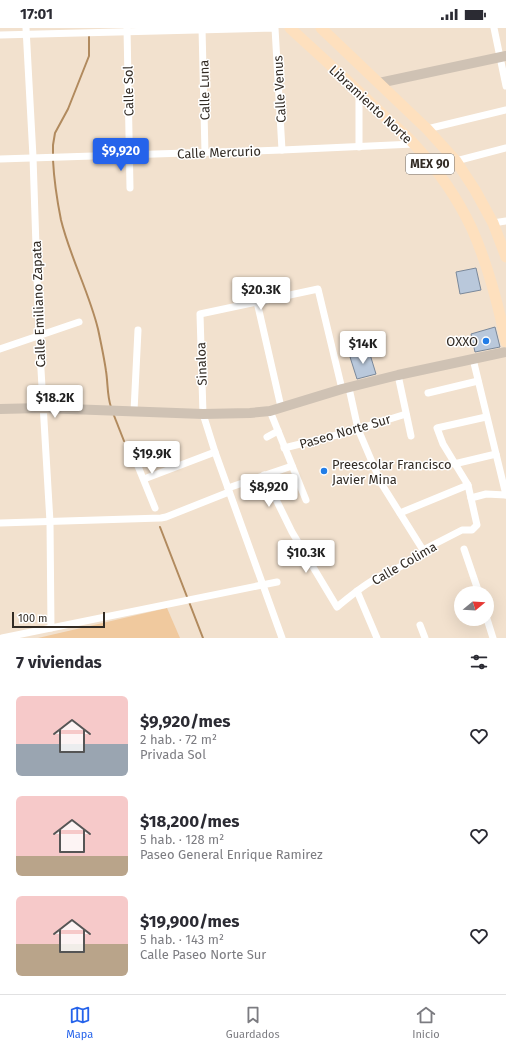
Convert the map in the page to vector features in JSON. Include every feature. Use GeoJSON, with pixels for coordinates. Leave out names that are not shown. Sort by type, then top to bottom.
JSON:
{"type":"FeatureCollection","features":[{"type":"Feature","properties":{"kind":"main road","name":"Libramiento Norte"},"geometry":{"type":"LineString","coordinates":[[290,28],[414,144],[456,200],[472,228],[484,258],[494,289],[505,337]]}},
{"type":"Feature","properties":{"kind":"main road","name":"Libramiento Norte"},"geometry":{"type":"LineString","coordinates":[[321,28],[427,129],[456,161],[475,190],[493,223],[506,258]]}},
{"type":"Feature","properties":{"kind":"main road"},"geometry":{"type":"LineString","coordinates":[[323,59],[328,59],[358,86],[365,87],[379,83]]}},
{"type":"Feature","properties":{"kind":"street"},"geometry":{"type":"LineString","coordinates":[[0,35],[26,32],[97,33],[127,30],[275,28]]}},
{"type":"Feature","properties":{"kind":"street","name":"Calle Venus"},"geometry":{"type":"LineString","coordinates":[[275,28],[282,150]]}},
{"type":"Feature","properties":{"kind":"street"},"geometry":{"type":"LineString","coordinates":[[494,28],[503,56],[506,86]]}},
{"type":"Feature","properties":{"kind":"street","name":"Calle Luna"},"geometry":{"type":"LineString","coordinates":[[202,29],[205,153]]}},
{"type":"Feature","properties":{"kind":"street","name":"Calle Sol"},"geometry":{"type":"LineString","coordinates":[[127,30],[130,188]]}},
{"type":"Feature","properties":{"kind":"street","name":"Calle Emiliano Zapata"},"geometry":{"type":"LineString","coordinates":[[26,32],[42,408],[50,522],[51,628]]}},
{"type":"Feature","properties":{"kind":"street"},"geometry":{"type":"LineString","coordinates":[[379,83],[503,56]]}},
{"type":"Feature","properties":{"kind":"street"},"geometry":{"type":"LineString","coordinates":[[359,91],[359,147]]}},
{"type":"Feature","properties":{"kind":"street"},"geometry":{"type":"LineString","coordinates":[[427,129],[506,110]]}},
{"type":"Feature","properties":{"kind":"street","name":"Calle Mercurio"},"geometry":{"type":"LineString","coordinates":[[0,159],[53,156],[205,153],[414,144]]}},
{"type":"Feature","properties":{"kind":"street"},"geometry":{"type":"LineString","coordinates":[[456,161],[506,148]]}},
{"type":"Feature","properties":{"kind":"street"},"geometry":{"type":"LineString","coordinates":[[493,223],[506,221]]}},
{"type":"Feature","properties":{"kind":"street"},"geometry":{"type":"LineString","coordinates":[[281,407],[257,302],[318,289],[345,389],[355,415],[358,429],[381,484],[423,550]]}},
{"type":"Feature","properties":{"kind":"street","name":"Sinaloa"},"geometry":{"type":"LineString","coordinates":[[257,302],[200,314],[203,414],[228,490],[282,638]]}},
{"type":"Feature","properties":{"kind":"street"},"geometry":{"type":"LineString","coordinates":[[0,349],[78,322]]}},
{"type":"Feature","properties":{"kind":"street"},"geometry":{"type":"LineString","coordinates":[[134,411],[138,330]]}},
{"type":"Feature","properties":{"kind":"street"},"geometry":{"type":"LineString","coordinates":[[0,409],[42,408],[203,414],[250,414],[270,411],[398,375],[506,352]]}},
{"type":"Feature","properties":{"kind":"street"},"geometry":{"type":"LineString","coordinates":[[473,359],[506,495],[486,494],[471,498],[468,486],[443,444],[437,428],[486,417]]}},
{"type":"Feature","properties":{"kind":"street"},"geometry":{"type":"LineString","coordinates":[[398,375],[411,436]]}},
{"type":"Feature","properties":{"kind":"street"},"geometry":{"type":"LineString","coordinates":[[428,393],[478,381]]}},
{"type":"Feature","properties":{"kind":"street"},"geometry":{"type":"LineString","coordinates":[[270,411],[306,500]]}},
{"type":"Feature","properties":{"kind":"street","name":"Paseo Norte Sur"},"geometry":{"type":"LineString","coordinates":[[284,448],[358,429],[406,414]]}},
{"type":"Feature","properties":{"kind":"street"},"geometry":{"type":"LineString","coordinates":[[267,436],[278,431]]}},
{"type":"Feature","properties":{"kind":"street"},"geometry":{"type":"LineString","coordinates":[[131,448],[156,508]]}},
{"type":"Feature","properties":{"kind":"street"},"geometry":{"type":"LineString","coordinates":[[144,479],[215,452]]}},
{"type":"Feature","properties":{"kind":"street"},"geometry":{"type":"LineString","coordinates":[[454,464],[496,454]]}},
{"type":"Feature","properties":{"kind":"street"},"geometry":{"type":"LineString","coordinates":[[0,523],[166,517],[264,475],[292,466]]}},
{"type":"Feature","properties":{"kind":"street","name":"Calle Colima"},"geometry":{"type":"LineString","coordinates":[[264,475],[292,532],[336,607],[376,578],[403,565],[420,554],[423,550],[462,530],[472,530],[475,528],[476,525],[471,498]]}},
{"type":"Feature","properties":{"kind":"street"},"geometry":{"type":"LineString","coordinates":[[400,513],[468,486]]}},
{"type":"Feature","properties":{"kind":"street"},"geometry":{"type":"LineString","coordinates":[[464,549],[477,586]]}},
{"type":"Feature","properties":{"kind":"street"},"geometry":{"type":"LineString","coordinates":[[2,638],[277,582]]}},
{"type":"Feature","properties":{"kind":"street"},"geometry":{"type":"LineString","coordinates":[[357,591],[377,638]]}},
{"type":"Feature","properties":{"kind":"street"},"geometry":{"type":"LineString","coordinates":[[420,625],[425,638]]}},
{"type":"Feature","properties":{"kind":"street"},"geometry":{"type":"LineString","coordinates":[[489,626],[493,638]]}},
{"type":"Feature","properties":{"kind":"shaded area"},"geometry":{"type":"Polygon","coordinates":[[[167,608],[180,638],[38,638],[167,608]]]}},
{"type":"Feature","properties":{"kind":"building"},"geometry":{"type":"Polygon","coordinates":[[[476,268],[481,290],[460,294],[456,272],[476,268]]]}},
{"type":"Feature","properties":{"kind":"building","name":"OXXO"},"geometry":{"type":"Polygon","coordinates":[[[495,327],[500,347],[475,352],[471,334],[495,327]]]}},
{"type":"Feature","properties":{"kind":"building"},"geometry":{"type":"Polygon","coordinates":[[[369,351],[376,374],[357,379],[350,357],[369,351]]]}},
{"type":"Feature","properties":{"kind":"waterway"},"geometry":{"type":"LineString","coordinates":[[53,155],[55,133],[68,109],[89,56],[89,35]]}},
{"type":"Feature","properties":{"kind":"waterway"},"geometry":{"type":"LineString","coordinates":[[53,160],[61,220],[98,329],[111,407]]}},
{"type":"Feature","properties":{"kind":"waterway"},"geometry":{"type":"LineString","coordinates":[[113,413],[124,441]]}},
{"type":"Feature","properties":{"kind":"waterway"},"geometry":{"type":"LineString","coordinates":[[160,527],[203,638]]}},
{"type":"Feature","properties":{"kind":"place","name":"OXXO"},"geometry":{"type":"Point","coordinates":[486,341]}},
{"type":"Feature","properties":{"kind":"place","name":"Preescolar Francisco Javier Mina"},"geometry":{"type":"Point","coordinates":[324,471]}}]}
